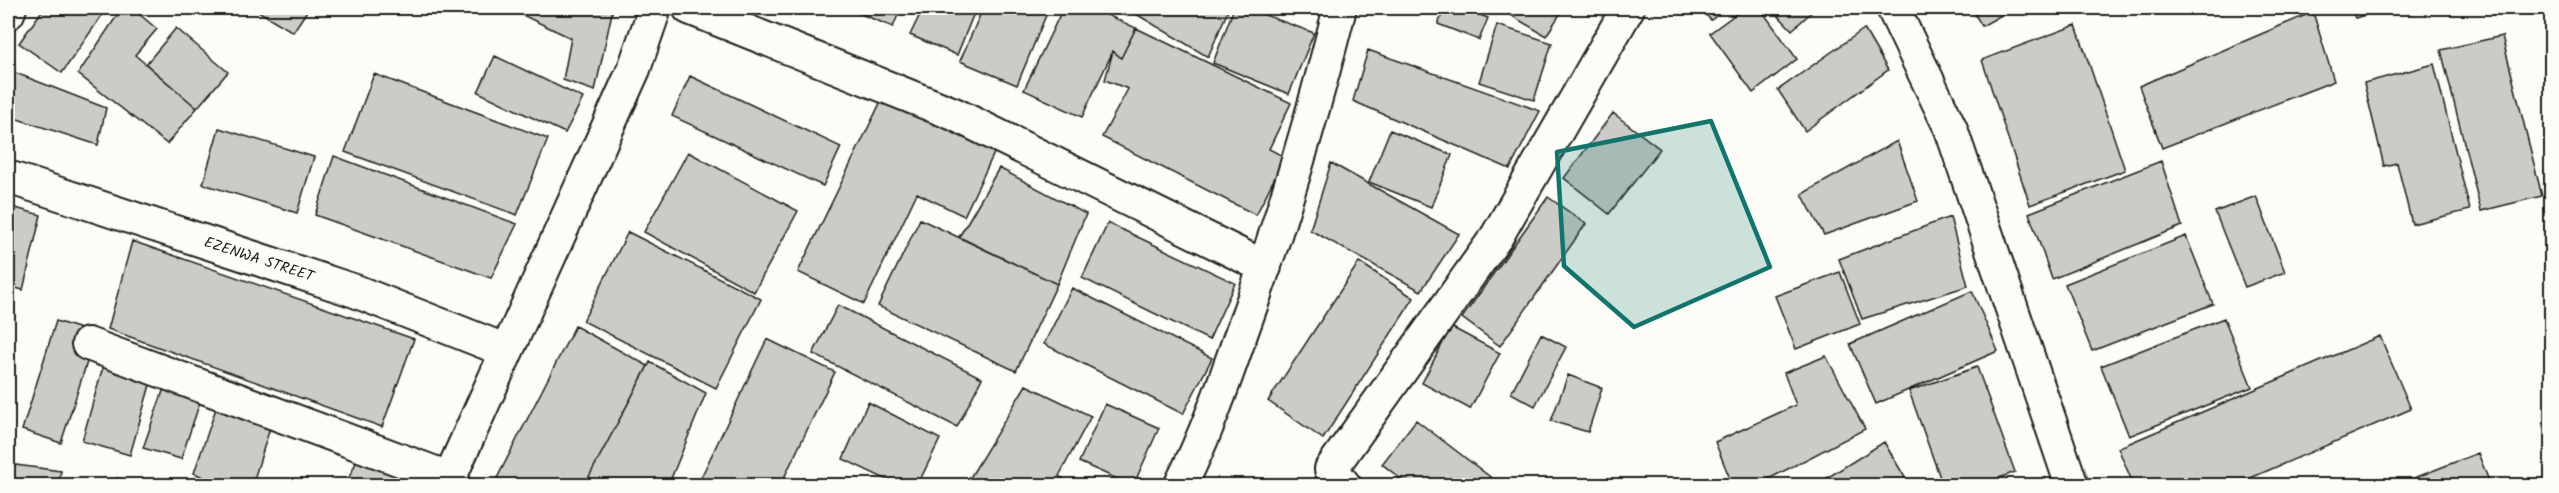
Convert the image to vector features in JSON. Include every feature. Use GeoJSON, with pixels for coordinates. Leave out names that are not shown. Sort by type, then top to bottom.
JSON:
{"type":"FeatureCollection","features":[{"type":"Feature","properties":{"kind":"street"},"geometry":{"type":"LineString","coordinates":[[8,13],[10,8]]}},
{"type":"Feature","properties":{"kind":"street"},"geometry":{"type":"LineString","coordinates":[[88,344],[447,482],[634,69],[655,8]]}},
{"type":"Feature","properties":{"kind":"street"},"geometry":{"type":"LineString","coordinates":[[689,8],[954,114],[1265,267]]}},
{"type":"Feature","properties":{"kind":"street"},"geometry":{"type":"LineString","coordinates":[[1180,486],[1202,444],[1265,267],[1308,131],[1340,8]]}},
{"type":"Feature","properties":{"kind":"street"},"geometry":{"type":"LineString","coordinates":[[1345,486],[1331,469],[1497,236],[1628,8]]}},
{"type":"Feature","properties":{"kind":"street"},"geometry":{"type":"LineString","coordinates":[[1893,8],[1951,129],[2072,486]]}},
{"type":"Feature","properties":{"kind":"street","name":"EZENWA STREET"},"geometry":{"type":"LineString","coordinates":[[8,177],[355,291],[507,351]]}},
{"type":"Feature","properties":{"kind":"highlighted area"},"geometry":{"type":"Polygon","coordinates":[[[1711,121],[1770,267],[1634,327],[1564,266],[1557,152],[1711,121]]]}},
{"type":"Feature","properties":{"kind":"building"},"geometry":{"type":"Polygon","coordinates":[[[44,8],[101,8],[105,11],[62,73],[19,43],[44,8]]]}},
{"type":"Feature","properties":{"kind":"building"},"geometry":{"type":"Polygon","coordinates":[[[122,8],[132,8],[157,29],[135,55],[197,108],[167,144],[78,74],[122,8]]]}},
{"type":"Feature","properties":{"kind":"building"},"geometry":{"type":"Polygon","coordinates":[[[253,8],[309,8],[293,32],[253,8]]]}},
{"type":"Feature","properties":{"kind":"building"},"geometry":{"type":"Polygon","coordinates":[[[518,8],[613,8],[595,91],[563,80],[571,38],[516,12],[518,8]]]}},
{"type":"Feature","properties":{"kind":"building"},"geometry":{"type":"Polygon","coordinates":[[[846,8],[901,8],[893,27],[846,8]]]}},
{"type":"Feature","properties":{"kind":"building"},"geometry":{"type":"Polygon","coordinates":[[[923,8],[976,8],[957,55],[910,35],[923,8]]]}},
{"type":"Feature","properties":{"kind":"building"},"geometry":{"type":"Polygon","coordinates":[[[983,8],[1049,8],[1017,85],[960,61],[983,8]]]}},
{"type":"Feature","properties":{"kind":"building"},"geometry":{"type":"Polygon","coordinates":[[[1063,8],[1092,8],[1136,28],[1121,58],[1113,51],[1082,117],[1024,90],[1063,8]]]}},
{"type":"Feature","properties":{"kind":"building"},"geometry":{"type":"Polygon","coordinates":[[[1126,8],[1229,8],[1208,57],[1126,8]]]}},
{"type":"Feature","properties":{"kind":"building"},"geometry":{"type":"Polygon","coordinates":[[[1234,8],[1246,8],[1314,33],[1289,94],[1213,63],[1234,8]]]}},
{"type":"Feature","properties":{"kind":"building"},"geometry":{"type":"Polygon","coordinates":[[[1445,8],[1462,8],[1488,18],[1479,40],[1438,24],[1445,8]]]}},
{"type":"Feature","properties":{"kind":"building"},"geometry":{"type":"Polygon","coordinates":[[[1499,8],[1564,8],[1546,36],[1499,8]]]}},
{"type":"Feature","properties":{"kind":"building"},"geometry":{"type":"Polygon","coordinates":[[[1699,8],[1726,8],[1711,20],[1699,8]]]}},
{"type":"Feature","properties":{"kind":"building"},"geometry":{"type":"Polygon","coordinates":[[[1744,8],[1760,8],[1797,59],[1753,93],[1710,33],[1744,8]]]}},
{"type":"Feature","properties":{"kind":"building"},"geometry":{"type":"Polygon","coordinates":[[[1771,8],[1816,8],[1792,30],[1771,8]]]}},
{"type":"Feature","properties":{"kind":"building"},"geometry":{"type":"Polygon","coordinates":[[[1971,8],[2014,8],[1982,26],[1971,8]]]}},
{"type":"Feature","properties":{"kind":"building"},"geometry":{"type":"Polygon","coordinates":[[[2351,8],[2389,8],[2355,18],[2351,8]]]}},
{"type":"Feature","properties":{"kind":"building"},"geometry":{"type":"Polygon","coordinates":[[[2313,12],[2334,81],[2162,148],[2139,86],[2313,12]]]}},
{"type":"Feature","properties":{"kind":"building"},"geometry":{"type":"Polygon","coordinates":[[[1497,25],[1552,43],[1534,100],[1479,82],[1497,25]]]}},
{"type":"Feature","properties":{"kind":"building"},"geometry":{"type":"Polygon","coordinates":[[[2076,25],[2125,170],[2030,205],[1982,60],[2076,25]]]}},
{"type":"Feature","properties":{"kind":"building"},"geometry":{"type":"Polygon","coordinates":[[[176,28],[228,72],[197,108],[146,64],[176,28]]]}},
{"type":"Feature","properties":{"kind":"building"},"geometry":{"type":"Polygon","coordinates":[[[1136,28],[1291,103],[1269,149],[1285,157],[1256,215],[1102,137],[1128,89],[1105,80],[1113,51],[1121,58],[1136,28]]]}},
{"type":"Feature","properties":{"kind":"building"},"geometry":{"type":"Polygon","coordinates":[[[1864,29],[1888,70],[1805,131],[1778,90],[1864,29]]]}},
{"type":"Feature","properties":{"kind":"building"},"geometry":{"type":"Polygon","coordinates":[[[2502,36],[2542,196],[2481,211],[2441,50],[2502,36]]]}},
{"type":"Feature","properties":{"kind":"building"},"geometry":{"type":"Polygon","coordinates":[[[1368,50],[1540,111],[1510,169],[1353,101],[1368,50]]]}},
{"type":"Feature","properties":{"kind":"building"},"geometry":{"type":"Polygon","coordinates":[[[495,56],[583,98],[565,133],[478,92],[495,56]]]}},
{"type":"Feature","properties":{"kind":"building"},"geometry":{"type":"Polygon","coordinates":[[[2434,64],[2470,210],[2412,224],[2397,163],[2384,166],[2364,83],[2434,64]]]}},
{"type":"Feature","properties":{"kind":"building"},"geometry":{"type":"Polygon","coordinates":[[[8,70],[106,108],[98,145],[8,116],[8,70]]]}},
{"type":"Feature","properties":{"kind":"building"},"geometry":{"type":"Polygon","coordinates":[[[374,74],[548,139],[517,215],[345,152],[374,74]]]}},
{"type":"Feature","properties":{"kind":"building"},"geometry":{"type":"Polygon","coordinates":[[[690,76],[841,147],[823,186],[672,116],[690,76]]]}},
{"type":"Feature","properties":{"kind":"building"},"geometry":{"type":"Polygon","coordinates":[[[884,95],[996,149],[964,216],[917,193],[864,304],[798,272],[884,95]]]}},
{"type":"Feature","properties":{"kind":"building"},"geometry":{"type":"Polygon","coordinates":[[[1613,113],[1660,149],[1609,214],[1564,178],[1613,113]]]}},
{"type":"Feature","properties":{"kind":"building"},"geometry":{"type":"Polygon","coordinates":[[[219,128],[314,157],[297,213],[203,184],[219,128]]]}},
{"type":"Feature","properties":{"kind":"building"},"geometry":{"type":"Polygon","coordinates":[[[1390,130],[1452,155],[1431,207],[1369,182],[1390,130]]]}},
{"type":"Feature","properties":{"kind":"building"},"geometry":{"type":"Polygon","coordinates":[[[1897,141],[1918,201],[1824,235],[1802,194],[1897,141]]]}},
{"type":"Feature","properties":{"kind":"building"},"geometry":{"type":"Polygon","coordinates":[[[688,152],[798,211],[754,292],[644,232],[688,152]]]}},
{"type":"Feature","properties":{"kind":"building"},"geometry":{"type":"Polygon","coordinates":[[[334,156],[517,224],[491,278],[315,215],[334,156]]]}},
{"type":"Feature","properties":{"kind":"building"},"geometry":{"type":"Polygon","coordinates":[[[2161,161],[2182,226],[2052,279],[2029,213],[2161,161]]]}},
{"type":"Feature","properties":{"kind":"building"},"geometry":{"type":"Polygon","coordinates":[[[1331,163],[1459,234],[1421,291],[1310,230],[1331,163]]]}},
{"type":"Feature","properties":{"kind":"building"},"geometry":{"type":"Polygon","coordinates":[[[999,168],[1086,214],[1057,284],[959,237],[999,168]]]}},
{"type":"Feature","properties":{"kind":"building"},"geometry":{"type":"Polygon","coordinates":[[[2256,196],[2285,272],[2245,287],[2215,212],[2256,196]]]}},
{"type":"Feature","properties":{"kind":"building"},"geometry":{"type":"Polygon","coordinates":[[[1548,197],[1586,224],[1500,346],[1462,318],[1548,197]]]}},
{"type":"Feature","properties":{"kind":"building"},"geometry":{"type":"Polygon","coordinates":[[[8,206],[41,215],[23,290],[8,286],[8,206]]]}},
{"type":"Feature","properties":{"kind":"building"},"geometry":{"type":"Polygon","coordinates":[[[1950,217],[1968,286],[1862,319],[1839,259],[1950,217]]]}},
{"type":"Feature","properties":{"kind":"building"},"geometry":{"type":"Polygon","coordinates":[[[920,219],[1057,284],[1016,371],[878,306],[920,219]]]}},
{"type":"Feature","properties":{"kind":"building"},"geometry":{"type":"Polygon","coordinates":[[[1108,223],[1235,283],[1209,340],[1082,278],[1108,223]]]}},
{"type":"Feature","properties":{"kind":"building"},"geometry":{"type":"Polygon","coordinates":[[[628,232],[761,299],[716,388],[583,321],[628,232]]]}},
{"type":"Feature","properties":{"kind":"building"},"geometry":{"type":"Polygon","coordinates":[[[2186,236],[2213,304],[2092,351],[2065,284],[2186,236]]]}},
{"type":"Feature","properties":{"kind":"building"},"geometry":{"type":"Polygon","coordinates":[[[132,241],[414,339],[382,427],[108,329],[132,241]]]}},
{"type":"Feature","properties":{"kind":"building"},"geometry":{"type":"Polygon","coordinates":[[[1359,262],[1414,298],[1323,439],[1268,401],[1359,262]]]}},
{"type":"Feature","properties":{"kind":"building"},"geometry":{"type":"Polygon","coordinates":[[[1840,272],[1860,324],[1796,349],[1775,296],[1840,272]]]}},
{"type":"Feature","properties":{"kind":"building"},"geometry":{"type":"Polygon","coordinates":[[[1072,288],[1212,358],[1183,414],[1044,344],[1072,288]]]}},
{"type":"Feature","properties":{"kind":"building"},"geometry":{"type":"Polygon","coordinates":[[[1972,291],[1998,351],[1876,404],[1850,344],[1972,291]]]}},
{"type":"Feature","properties":{"kind":"building"},"geometry":{"type":"Polygon","coordinates":[[[838,305],[982,378],[957,427],[813,354],[838,305]]]}},
{"type":"Feature","properties":{"kind":"building"},"geometry":{"type":"Polygon","coordinates":[[[2224,318],[2252,387],[2129,436],[2101,366],[2224,318]]]}},
{"type":"Feature","properties":{"kind":"building"},"geometry":{"type":"Polygon","coordinates":[[[56,321],[96,334],[61,443],[22,430],[56,321]]]}},
{"type":"Feature","properties":{"kind":"building"},"geometry":{"type":"Polygon","coordinates":[[[575,326],[648,366],[584,486],[493,486],[575,326]]]}},
{"type":"Feature","properties":{"kind":"building"},"geometry":{"type":"Polygon","coordinates":[[[1451,327],[1500,353],[1470,409],[1422,383],[1451,327]]]}},
{"type":"Feature","properties":{"kind":"building"},"geometry":{"type":"Polygon","coordinates":[[[1541,334],[1566,347],[1535,406],[1511,393],[1541,334]]]}},
{"type":"Feature","properties":{"kind":"building"},"geometry":{"type":"Polygon","coordinates":[[[2380,336],[2411,409],[2232,486],[2134,486],[2118,448],[2380,336]]]}},
{"type":"Feature","properties":{"kind":"building"},"geometry":{"type":"Polygon","coordinates":[[[767,339],[835,372],[780,486],[697,486],[767,339]]]}},
{"type":"Feature","properties":{"kind":"building"},"geometry":{"type":"Polygon","coordinates":[[[110,342],[158,357],[130,455],[82,441],[110,342]]]}},
{"type":"Feature","properties":{"kind":"building"},"geometry":{"type":"Polygon","coordinates":[[[1826,356],[1865,429],[1755,486],[1733,486],[1715,442],[1796,405],[1784,373],[1826,356]]]}},
{"type":"Feature","properties":{"kind":"building"},"geometry":{"type":"Polygon","coordinates":[[[650,362],[706,393],[668,486],[584,486],[650,362]]]}},
{"type":"Feature","properties":{"kind":"building"},"geometry":{"type":"Polygon","coordinates":[[[1977,367],[2015,472],[1978,486],[1943,486],[1909,391],[1977,367]]]}},
{"type":"Feature","properties":{"kind":"building"},"geometry":{"type":"Polygon","coordinates":[[[169,374],[205,387],[181,459],[143,448],[169,374]]]}},
{"type":"Feature","properties":{"kind":"building"},"geometry":{"type":"Polygon","coordinates":[[[1568,375],[1602,388],[1588,432],[1551,421],[1568,375]]]}},
{"type":"Feature","properties":{"kind":"building"},"geometry":{"type":"Polygon","coordinates":[[[225,382],[278,402],[252,486],[223,486],[194,473],[225,382]]]}},
{"type":"Feature","properties":{"kind":"building"},"geometry":{"type":"Polygon","coordinates":[[[1026,385],[1091,416],[1059,476],[1073,486],[965,486],[1026,385]]]}},
{"type":"Feature","properties":{"kind":"building"},"geometry":{"type":"Polygon","coordinates":[[[868,402],[940,439],[917,486],[900,486],[843,459],[868,402]]]}},
{"type":"Feature","properties":{"kind":"building"},"geometry":{"type":"Polygon","coordinates":[[[1105,404],[1159,428],[1133,486],[1079,462],[1105,404]]]}},
{"type":"Feature","properties":{"kind":"building"},"geometry":{"type":"Polygon","coordinates":[[[1416,420],[1502,486],[1410,486],[1382,464],[1416,420]]]}},
{"type":"Feature","properties":{"kind":"building"},"geometry":{"type":"Polygon","coordinates":[[[1884,442],[1910,486],[1814,486],[1884,442]]]}},
{"type":"Feature","properties":{"kind":"building"},"geometry":{"type":"Polygon","coordinates":[[[361,452],[422,482],[420,486],[345,486],[361,452]]]}},
{"type":"Feature","properties":{"kind":"building"},"geometry":{"type":"Polygon","coordinates":[[[2478,453],[2491,486],[2394,486],[2478,453]]]}},
{"type":"Feature","properties":{"kind":"building"},"geometry":{"type":"Polygon","coordinates":[[[8,464],[61,471],[58,486],[8,486],[8,464]]]}},
{"type":"Feature","properties":{"kind":"building"},"geometry":{"type":"Polygon","coordinates":[[[117,478],[136,486],[114,486],[117,478]]]}}]}
